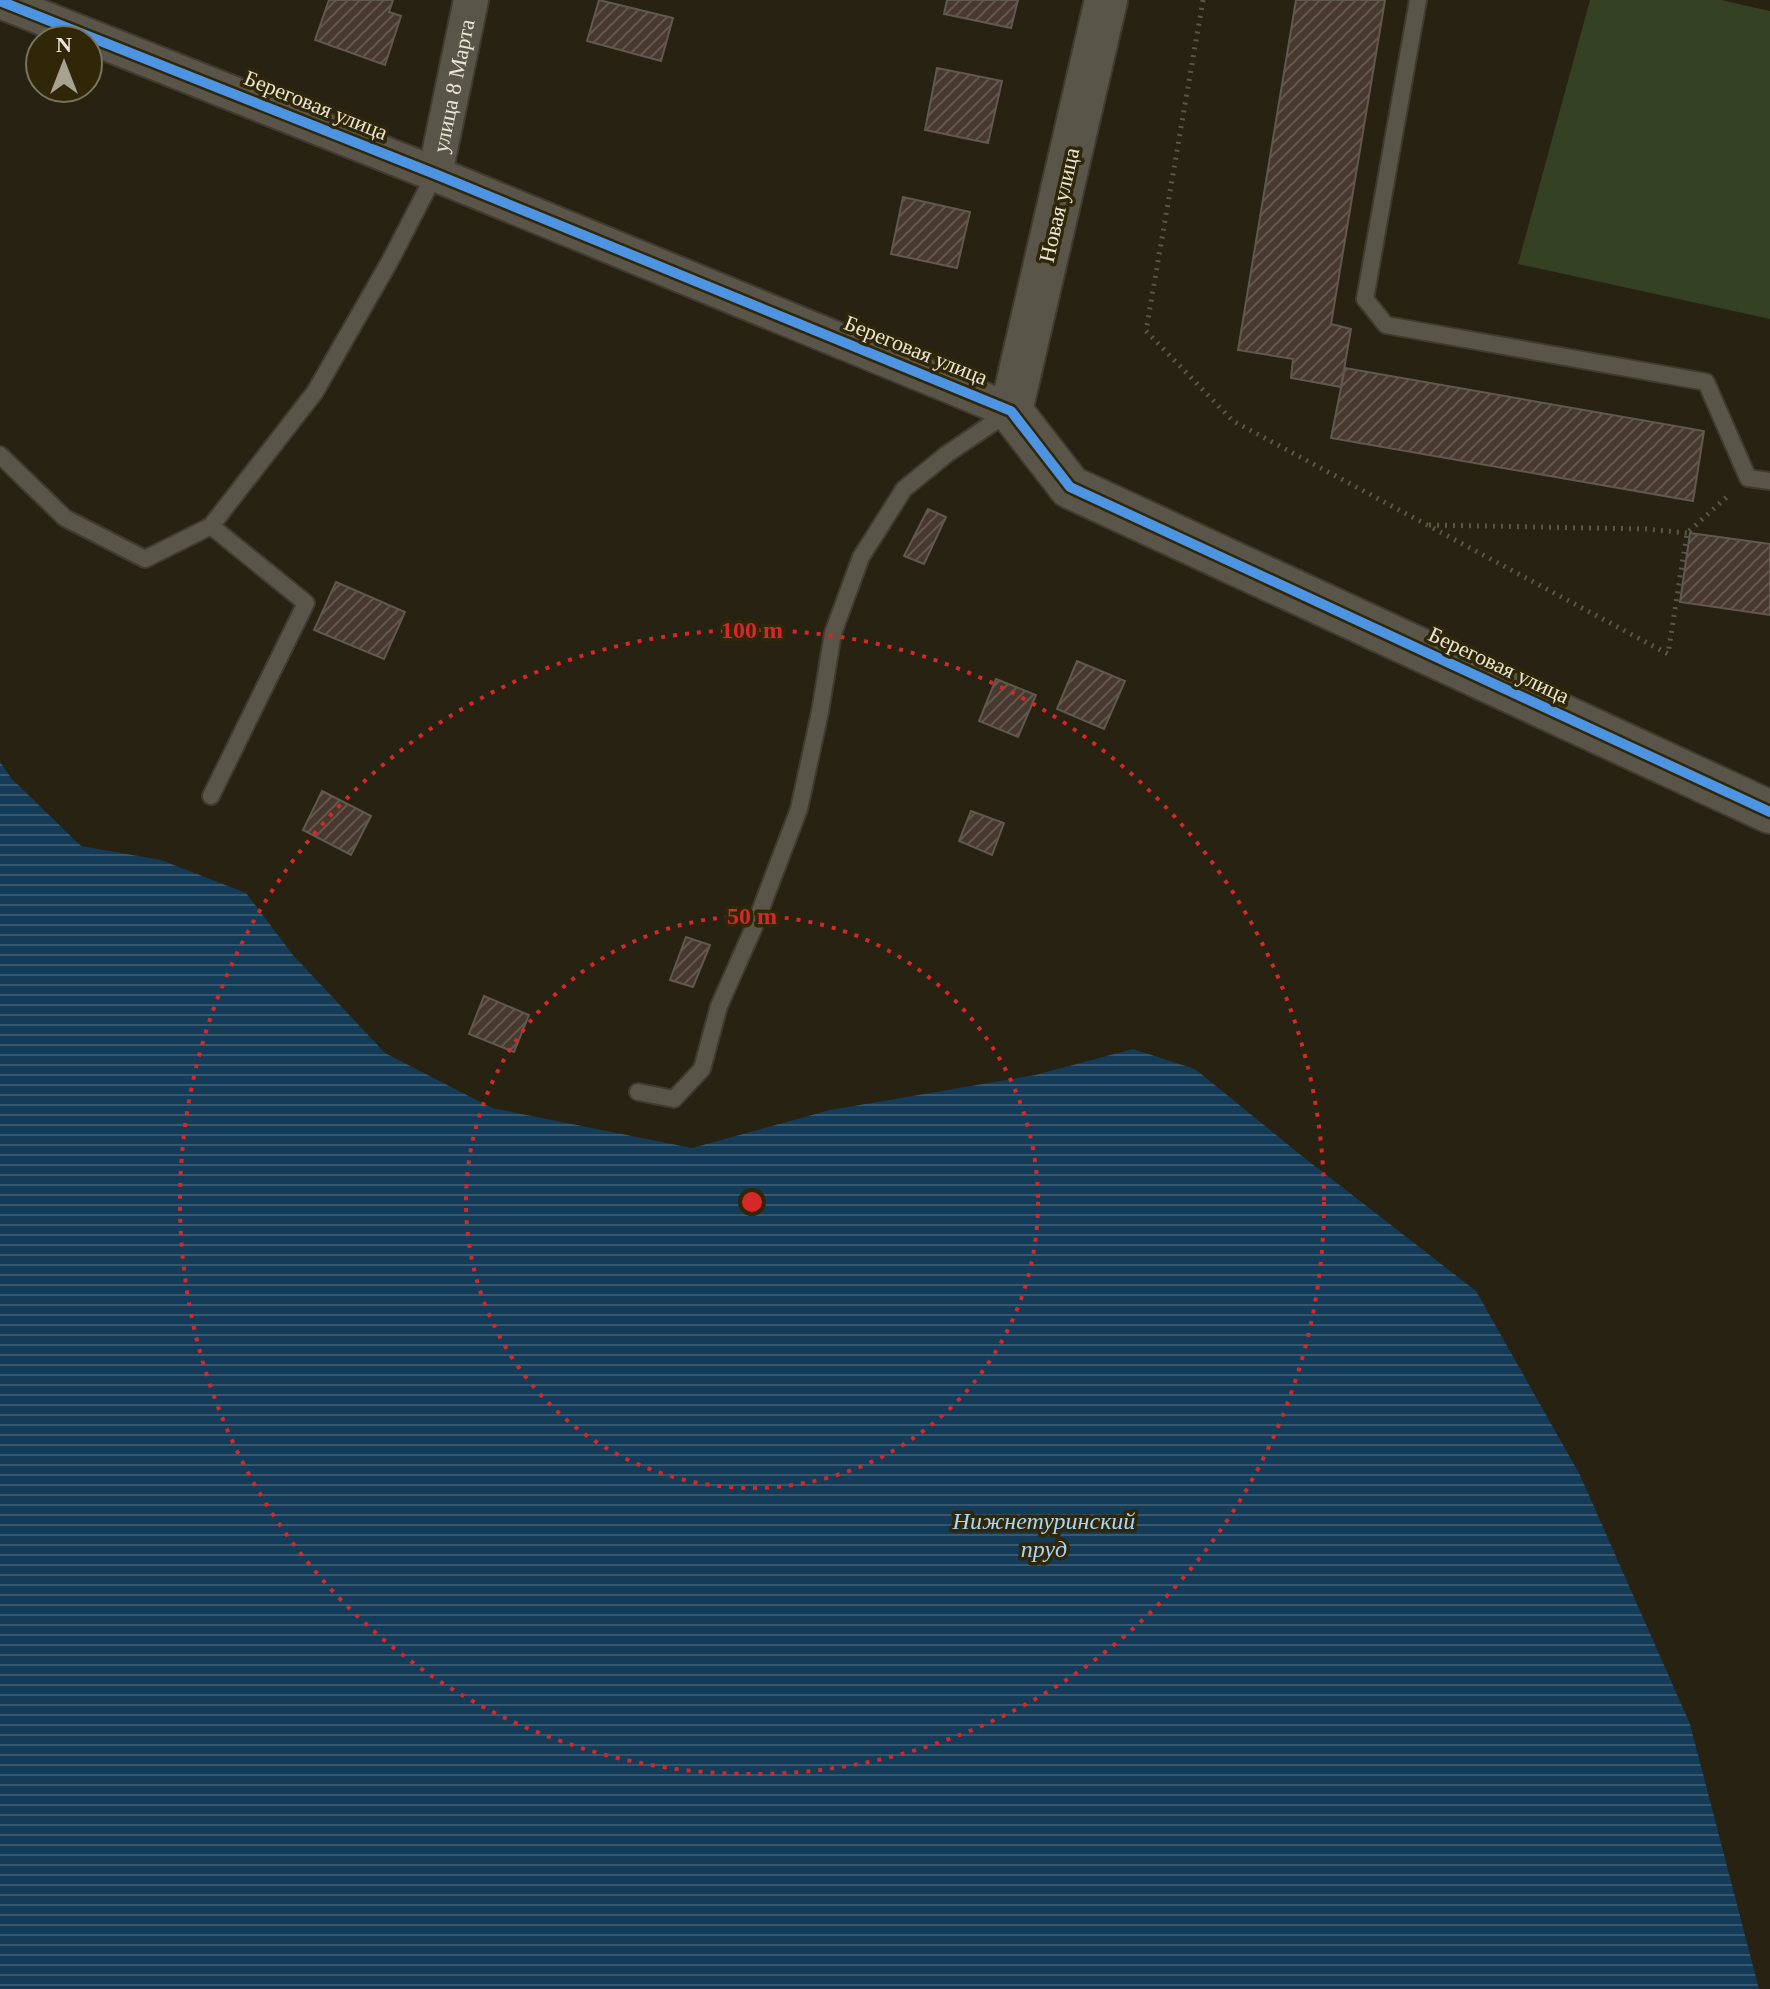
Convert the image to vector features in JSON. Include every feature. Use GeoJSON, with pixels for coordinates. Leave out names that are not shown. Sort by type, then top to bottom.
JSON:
{"type":"FeatureCollection","features":[{"type":"Feature","properties":{"kind":"street","name":"улица 8 Марта"},"geometry":{"type":"LineString","coordinates":[[435,174],[471,0]]}},
{"type":"Feature","properties":{"kind":"street","name":"Новая улица"},"geometry":{"type":"LineString","coordinates":[[1011,411],[1106,0]]}},
{"type":"Feature","properties":{"kind":"street","name":"Береговая улица"},"geometry":{"type":"LineString","coordinates":[[0,1],[435,174],[1011,411],[1070,487],[1770,812]]}},
{"type":"Feature","properties":{"kind":"lane"},"geometry":{"type":"LineString","coordinates":[[1418,0],[1365,299],[1386,325],[1706,382],[1748,478],[1770,481]]}},
{"type":"Feature","properties":{"kind":"lane"},"geometry":{"type":"LineString","coordinates":[[0,455],[65,518],[145,559],[211,526],[315,392],[390,261],[435,174]]}},
{"type":"Feature","properties":{"kind":"lane"},"geometry":{"type":"LineString","coordinates":[[638,1092],[674,1099],[702,1069],[719,1006],[754,927],[799,809],[833,633],[861,557],[904,489],[947,454],[1011,411]]}},
{"type":"Feature","properties":{"kind":"lane"},"geometry":{"type":"LineString","coordinates":[[211,526],[306,603],[211,796]]}},
{"type":"Feature","properties":{"kind":"path"},"geometry":{"type":"LineString","coordinates":[[1203,0],[1146,331],[1233,421],[1668,654],[1687,533],[1748,478]]}},
{"type":"Feature","properties":{"kind":"path"},"geometry":{"type":"LineString","coordinates":[[1428,525],[1646,529],[1687,533]]}},
{"type":"Feature","properties":{"kind":"green space"},"geometry":{"type":"Polygon","coordinates":[[[1590,0],[1721,0],[1770,11],[1770,319],[1518,264],[1590,0]]]}},
{"type":"Feature","properties":{"kind":"water","name":"Нижнетуринский пруд"},"geometry":{"type":"Polygon","coordinates":[[[0,762],[12,779],[81,846],[161,860],[246,893],[293,955],[385,1053],[492,1108],[692,1148],[830,1110],[1035,1075],[1133,1049],[1195,1069],[1476,1291],[1580,1475],[1690,1724],[1759,1989],[0,1989],[0,762]]]}},
{"type":"Feature","properties":{"kind":"building"},"geometry":{"type":"Polygon","coordinates":[[[329,0],[393,0],[389,12],[401,16],[385,65],[315,40],[329,0]]]}},
{"type":"Feature","properties":{"kind":"building"},"geometry":{"type":"Polygon","coordinates":[[[599,0],[673,18],[661,61],[587,41],[599,0]]]}},
{"type":"Feature","properties":{"kind":"building"},"geometry":{"type":"Polygon","coordinates":[[[947,0],[1018,0],[1011,28],[944,14],[947,0]]]}},
{"type":"Feature","properties":{"kind":"building"},"geometry":{"type":"Polygon","coordinates":[[[1296,0],[1385,0],[1331,324],[1351,329],[1341,387],[1291,378],[1293,359],[1238,350],[1296,0]]]}},
{"type":"Feature","properties":{"kind":"building"},"geometry":{"type":"Polygon","coordinates":[[[937,68],[1002,81],[988,143],[925,130],[937,68]]]}},
{"type":"Feature","properties":{"kind":"building"},"geometry":{"type":"Polygon","coordinates":[[[903,197],[970,212],[957,268],[891,254],[903,197]]]}},
{"type":"Feature","properties":{"kind":"building"},"geometry":{"type":"Polygon","coordinates":[[[1345,368],[1704,431],[1693,501],[1331,438],[1345,368]]]}},
{"type":"Feature","properties":{"kind":"building"},"geometry":{"type":"Polygon","coordinates":[[[928,509],[946,517],[924,564],[904,556],[928,509]]]}},
{"type":"Feature","properties":{"kind":"building"},"geometry":{"type":"Polygon","coordinates":[[[1690,533],[1770,544],[1770,615],[1680,602],[1690,533]]]}},
{"type":"Feature","properties":{"kind":"building"},"geometry":{"type":"Polygon","coordinates":[[[336,582],[405,612],[384,659],[314,630],[336,582]]]}},
{"type":"Feature","properties":{"kind":"building"},"geometry":{"type":"Polygon","coordinates":[[[1077,661],[1125,681],[1104,729],[1057,709],[1077,661]]]}},
{"type":"Feature","properties":{"kind":"building"},"geometry":{"type":"Polygon","coordinates":[[[996,679],[1036,695],[1018,737],[979,721],[996,679]]]}},
{"type":"Feature","properties":{"kind":"building"},"geometry":{"type":"Polygon","coordinates":[[[322,791],[371,816],[351,855],[303,830],[322,791]]]}},
{"type":"Feature","properties":{"kind":"building"},"geometry":{"type":"Polygon","coordinates":[[[971,811],[1004,823],[992,855],[959,841],[971,811]]]}},
{"type":"Feature","properties":{"kind":"building"},"geometry":{"type":"Polygon","coordinates":[[[686,937],[710,945],[693,987],[670,980],[686,937]]]}},
{"type":"Feature","properties":{"kind":"building"},"geometry":{"type":"Polygon","coordinates":[[[484,996],[529,1015],[514,1052],[469,1034],[484,996]]]}},
{"type":"Feature","properties":{"kind":"cycle path"},"geometry":{"type":"LineString","coordinates":[[0,1],[435,174],[1011,411],[1070,487],[1770,812]]}}]}
